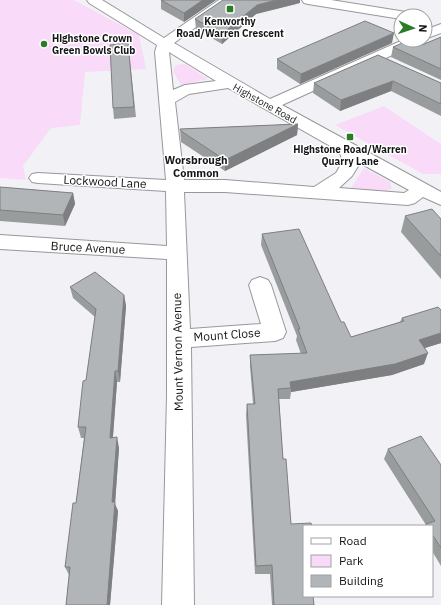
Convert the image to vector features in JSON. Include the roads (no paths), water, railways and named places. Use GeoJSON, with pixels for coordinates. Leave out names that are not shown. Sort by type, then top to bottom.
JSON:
{"type":"FeatureCollection","features":[{"type":"Feature","properties":{"kind":"street","name":"Highstone Road"},"geometry":{"type":"LineString","coordinates":[[93,0],[139,26],[164,44],[270,106],[434,194]]}},
{"type":"Feature","properties":{"kind":"street"},"geometry":{"type":"LineString","coordinates":[[164,44],[227,0]]}},
{"type":"Feature","properties":{"kind":"street"},"geometry":{"type":"LineString","coordinates":[[308,0],[393,14]]}},
{"type":"Feature","properties":{"kind":"street","name":"Mount Vernon Avenue"},"geometry":{"type":"LineString","coordinates":[[164,44],[162,52],[175,186],[178,339],[178,605]]}},
{"type":"Feature","properties":{"kind":"street"},"geometry":{"type":"LineString","coordinates":[[270,106],[396,48]]}},
{"type":"Feature","properties":{"kind":"street"},"geometry":{"type":"LineString","coordinates":[[375,57],[395,67]]}},
{"type":"Feature","properties":{"kind":"street"},"geometry":{"type":"LineString","coordinates":[[166,100],[185,90],[230,83]]}},
{"type":"Feature","properties":{"kind":"street","name":"Lockwood Lane"},"geometry":{"type":"LineString","coordinates":[[316,193],[338,183],[349,170],[352,161],[345,146]]}},
{"type":"Feature","properties":{"kind":"street","name":"Lockwood Lane"},"geometry":{"type":"LineString","coordinates":[[38,178],[175,186],[225,186],[408,199],[434,194]]}},
{"type":"Feature","properties":{"kind":"street","name":"Bruce Avenue"},"geometry":{"type":"LineString","coordinates":[[0,242],[176,253]]}},
{"type":"Feature","properties":{"kind":"street","name":"Mount Close"},"geometry":{"type":"LineString","coordinates":[[178,339],[275,332],[260,285]]}},
{"type":"Feature","properties":{"kind":"place","name":"Kenworthy Road/Warren Crescent"},"geometry":{"type":"Point","coordinates":[230,9]}},
{"type":"Feature","properties":{"kind":"place","name":"Highstone Crown Green Bowls Club"},"geometry":{"type":"Point","coordinates":[44,44]}},
{"type":"Feature","properties":{"kind":"place","name":"Highstone Road/Warren Quarry Lane"},"geometry":{"type":"Point","coordinates":[350,137]}},
{"type":"Feature","properties":{"kind":"district","name":"Worsbrough Common"},"geometry":{"type":"Point","coordinates":[196,166]}}]}
